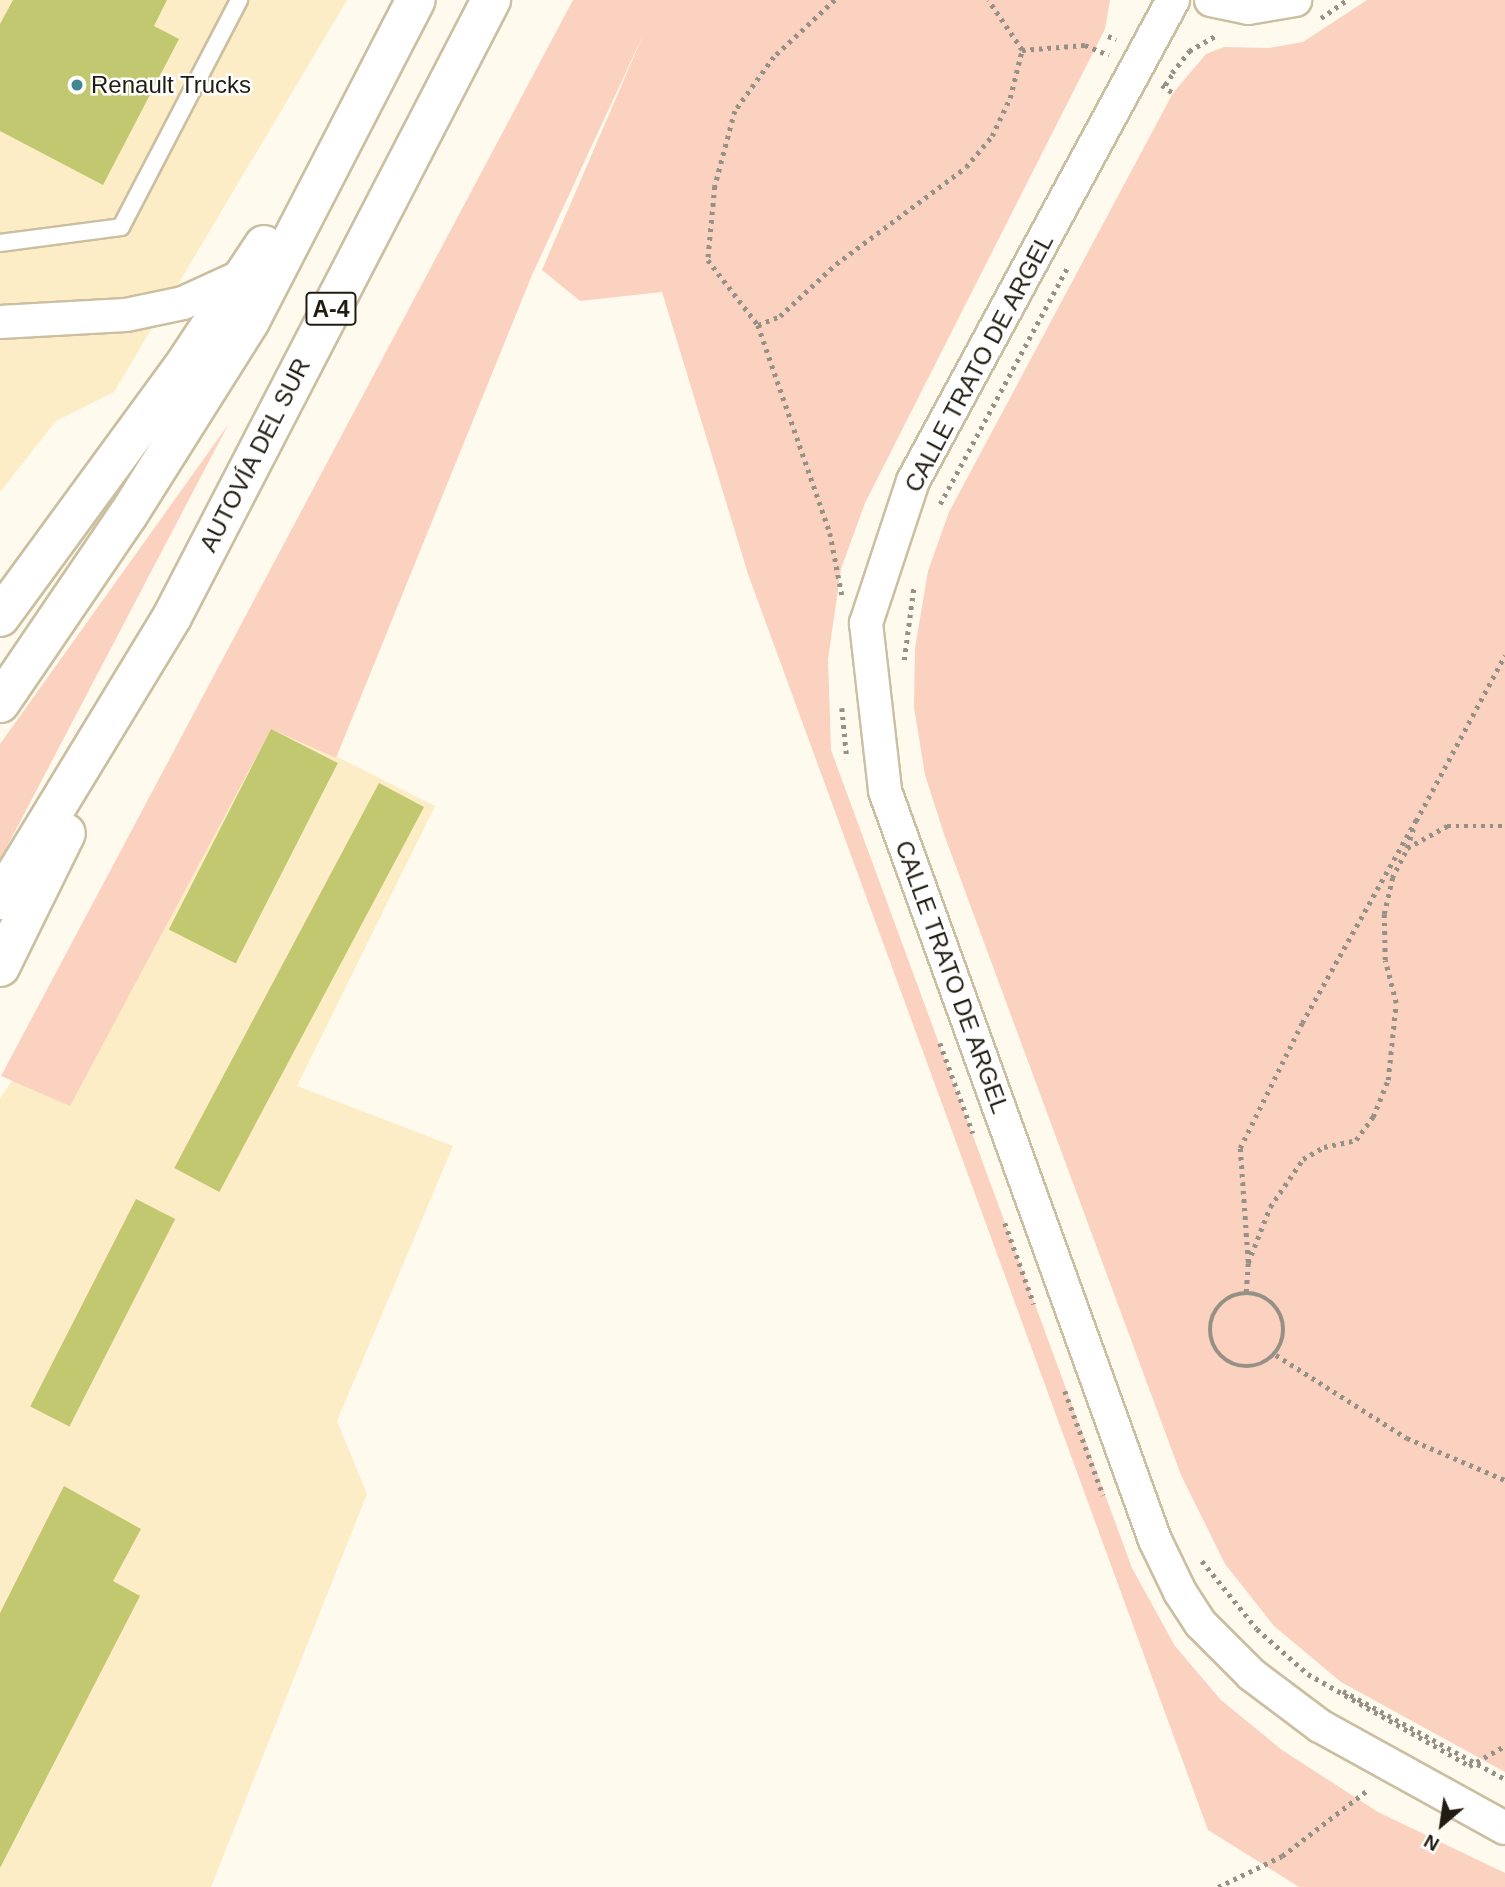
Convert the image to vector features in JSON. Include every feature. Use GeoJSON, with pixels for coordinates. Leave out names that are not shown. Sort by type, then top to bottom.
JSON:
{"type":"FeatureCollection","features":[{"type":"Feature","properties":{"kind":"highway"},"geometry":{"type":"LineString","coordinates":[[0,617],[181,370],[246,274],[410,0]]}},
{"type":"Feature","properties":{"kind":"highway"},"geometry":{"type":"LineString","coordinates":[[0,703],[128,515],[250,321],[416,0]]}},
{"type":"Feature","properties":{"kind":"highway","name":"AUTOVÍA DEL SUR"},"geometry":{"type":"LineString","coordinates":[[0,900],[172,617],[491,0]]}},
{"type":"Feature","properties":{"kind":"highway"},"geometry":{"type":"LineString","coordinates":[[0,575],[108,432],[181,370]]}},
{"type":"Feature","properties":{"kind":"highway"},"geometry":{"type":"LineString","coordinates":[[2,963],[172,617]]}},
{"type":"Feature","properties":{"kind":"street","name":"CALLE TRATO DE ARGEL"},"geometry":{"type":"LineString","coordinates":[[1173,0],[1121,57],[913,481],[866,623],[885,791],[1155,1540],[1180,1592],[1201,1624],[1252,1675],[1320,1726],[1505,1828]]}},
{"type":"Feature","properties":{"kind":"street"},"geometry":{"type":"LineString","coordinates":[[1211,0],[1248,8],[1304,11]]}},
{"type":"Feature","properties":{"kind":"street"},"geometry":{"type":"LineString","coordinates":[[0,322],[126,315],[183,303],[246,274]]}},
{"type":"Feature","properties":{"kind":"lane"},"geometry":{"type":"LineString","coordinates":[[0,243],[121,227],[239,0]]}},
{"type":"Feature","properties":{"kind":"path"},"geometry":{"type":"LineString","coordinates":[[835,0],[774,57],[736,111],[715,186],[708,260],[758,325],[830,533],[844,605],[850,580]]}},
{"type":"Feature","properties":{"kind":"path"},"geometry":{"type":"LineString","coordinates":[[758,325],[780,316],[836,264],[966,167],[992,136],[1010,98],[1022,50],[988,0]]}},
{"type":"Feature","properties":{"kind":"path"},"geometry":{"type":"LineString","coordinates":[[1304,11],[1348,0]]}},
{"type":"Feature","properties":{"kind":"path"},"geometry":{"type":"LineString","coordinates":[[1120,30],[1121,57]]}},
{"type":"Feature","properties":{"kind":"path"},"geometry":{"type":"LineString","coordinates":[[1158,98],[1173,73],[1203,40],[1226,35]]}},
{"type":"Feature","properties":{"kind":"path"},"geometry":{"type":"LineString","coordinates":[[1108,36],[1121,57],[1173,93]]}},
{"type":"Feature","properties":{"kind":"path"},"geometry":{"type":"LineString","coordinates":[[1022,50],[1085,45],[1173,73]]}},
{"type":"Feature","properties":{"kind":"path"},"geometry":{"type":"LineString","coordinates":[[938,509],[1074,254]]}},
{"type":"Feature","properties":{"kind":"path"},"geometry":{"type":"LineString","coordinates":[[904,670],[916,572]]}},
{"type":"Feature","properties":{"kind":"path"},"geometry":{"type":"LineString","coordinates":[[1246,1292],[1248,1263],[1240,1148],[1505,655]]}},
{"type":"Feature","properties":{"kind":"path"},"geometry":{"type":"LineString","coordinates":[[841,697],[850,773]]}},
{"type":"Feature","properties":{"kind":"path"},"geometry":{"type":"LineString","coordinates":[[1248,1263],[1270,1207],[1303,1159],[1324,1147],[1356,1140],[1373,1117],[1388,1080],[1396,1003],[1385,960],[1384,914],[1392,878],[1407,848],[1417,818]]}},
{"type":"Feature","properties":{"kind":"path"},"geometry":{"type":"LineString","coordinates":[[1407,848],[1447,826],[1505,826]]}},
{"type":"Feature","properties":{"kind":"path"},"geometry":{"type":"LineString","coordinates":[[937,1034],[960,1107],[978,1143]]}},
{"type":"Feature","properties":{"kind":"path"},"geometry":{"type":"LineString","coordinates":[[1004,1220],[1036,1308]]}},
{"type":"Feature","properties":{"kind":"path"},"geometry":{"type":"LineString","coordinates":[[1246,1292],[1270,1299],[1284,1320],[1285,1332],[1276,1355],[1266,1363],[1242,1367],[1230,1363],[1213,1346],[1210,1322],[1215,1310],[1233,1295],[1246,1292]]}},
{"type":"Feature","properties":{"kind":"path"},"geometry":{"type":"LineString","coordinates":[[1276,1355],[1327,1383],[1407,1438],[1505,1480]]}},
{"type":"Feature","properties":{"kind":"path"},"geometry":{"type":"LineString","coordinates":[[1062,1381],[1107,1506]]}},
{"type":"Feature","properties":{"kind":"path"},"geometry":{"type":"LineString","coordinates":[[1200,1557],[1257,1629],[1308,1674],[1470,1766]]}},
{"type":"Feature","properties":{"kind":"path"},"geometry":{"type":"LineString","coordinates":[[1343,1691],[1505,1779]]}},
{"type":"Feature","properties":{"kind":"path"},"geometry":{"type":"LineString","coordinates":[[1219,1887],[1282,1856],[1369,1789],[1358,1782]]}},
{"type":"Feature","properties":{"kind":"shaded area"},"geometry":{"type":"Polygon","coordinates":[[[0,0],[347,0],[114,392],[56,421],[0,492],[0,0]]]}},
{"type":"Feature","properties":{"kind":"shaded area"},"geometry":{"type":"Polygon","coordinates":[[[573,0],[1110,0],[1105,29],[865,503],[841,569],[828,659],[831,750],[1132,1568],[1175,1646],[1221,1700],[1282,1750],[1378,1812],[1505,1873],[1505,1887],[1299,1887],[1208,1830],[748,574],[662,292],[580,301],[542,270],[644,33],[532,275],[336,758],[271,729],[70,1106],[1,1076],[573,0]]]}},
{"type":"Feature","properties":{"kind":"shaded area"},"geometry":{"type":"Polygon","coordinates":[[[1367,0],[1505,0],[1505,1772],[1341,1682],[1274,1626],[1225,1564],[1181,1475],[945,837],[925,775],[914,707],[915,648],[928,571],[949,512],[1173,93],[1206,54],[1224,47],[1269,48],[1303,42],[1367,0]]]}},
{"type":"Feature","properties":{"kind":"shaded area"},"geometry":{"type":"Polygon","coordinates":[[[228,425],[0,860],[0,744],[228,425]]]}},
{"type":"Feature","properties":{"kind":"shaded area"},"geometry":{"type":"Polygon","coordinates":[[[270,723],[435,806],[297,1086],[453,1146],[337,1421],[367,1494],[211,1887],[0,1887],[0,1098],[270,723]]]}},
{"type":"Feature","properties":{"kind":"building","name":"Renault Trucks"},"geometry":{"type":"Polygon","coordinates":[[[13,0],[167,0],[154,26],[179,39],[103,185],[0,131],[0,24],[13,0]]]}},
{"type":"Feature","properties":{"kind":"building"},"geometry":{"type":"Polygon","coordinates":[[[271,729],[338,763],[236,964],[169,929],[271,729]]]}},
{"type":"Feature","properties":{"kind":"building"},"geometry":{"type":"Polygon","coordinates":[[[379,783],[424,807],[219,1192],[174,1168],[379,783]]]}},
{"type":"Feature","properties":{"kind":"building"},"geometry":{"type":"Polygon","coordinates":[[[136,1199],[175,1219],[69,1427],[30,1407],[136,1199]]]}},
{"type":"Feature","properties":{"kind":"building"},"geometry":{"type":"Polygon","coordinates":[[[64,1486],[141,1529],[113,1581],[140,1596],[0,1868],[0,1613],[64,1486]]]}},
{"type":"Feature","properties":{"kind":"place","name":"Renault Trucks"},"geometry":{"type":"Point","coordinates":[77,85]}}]}
